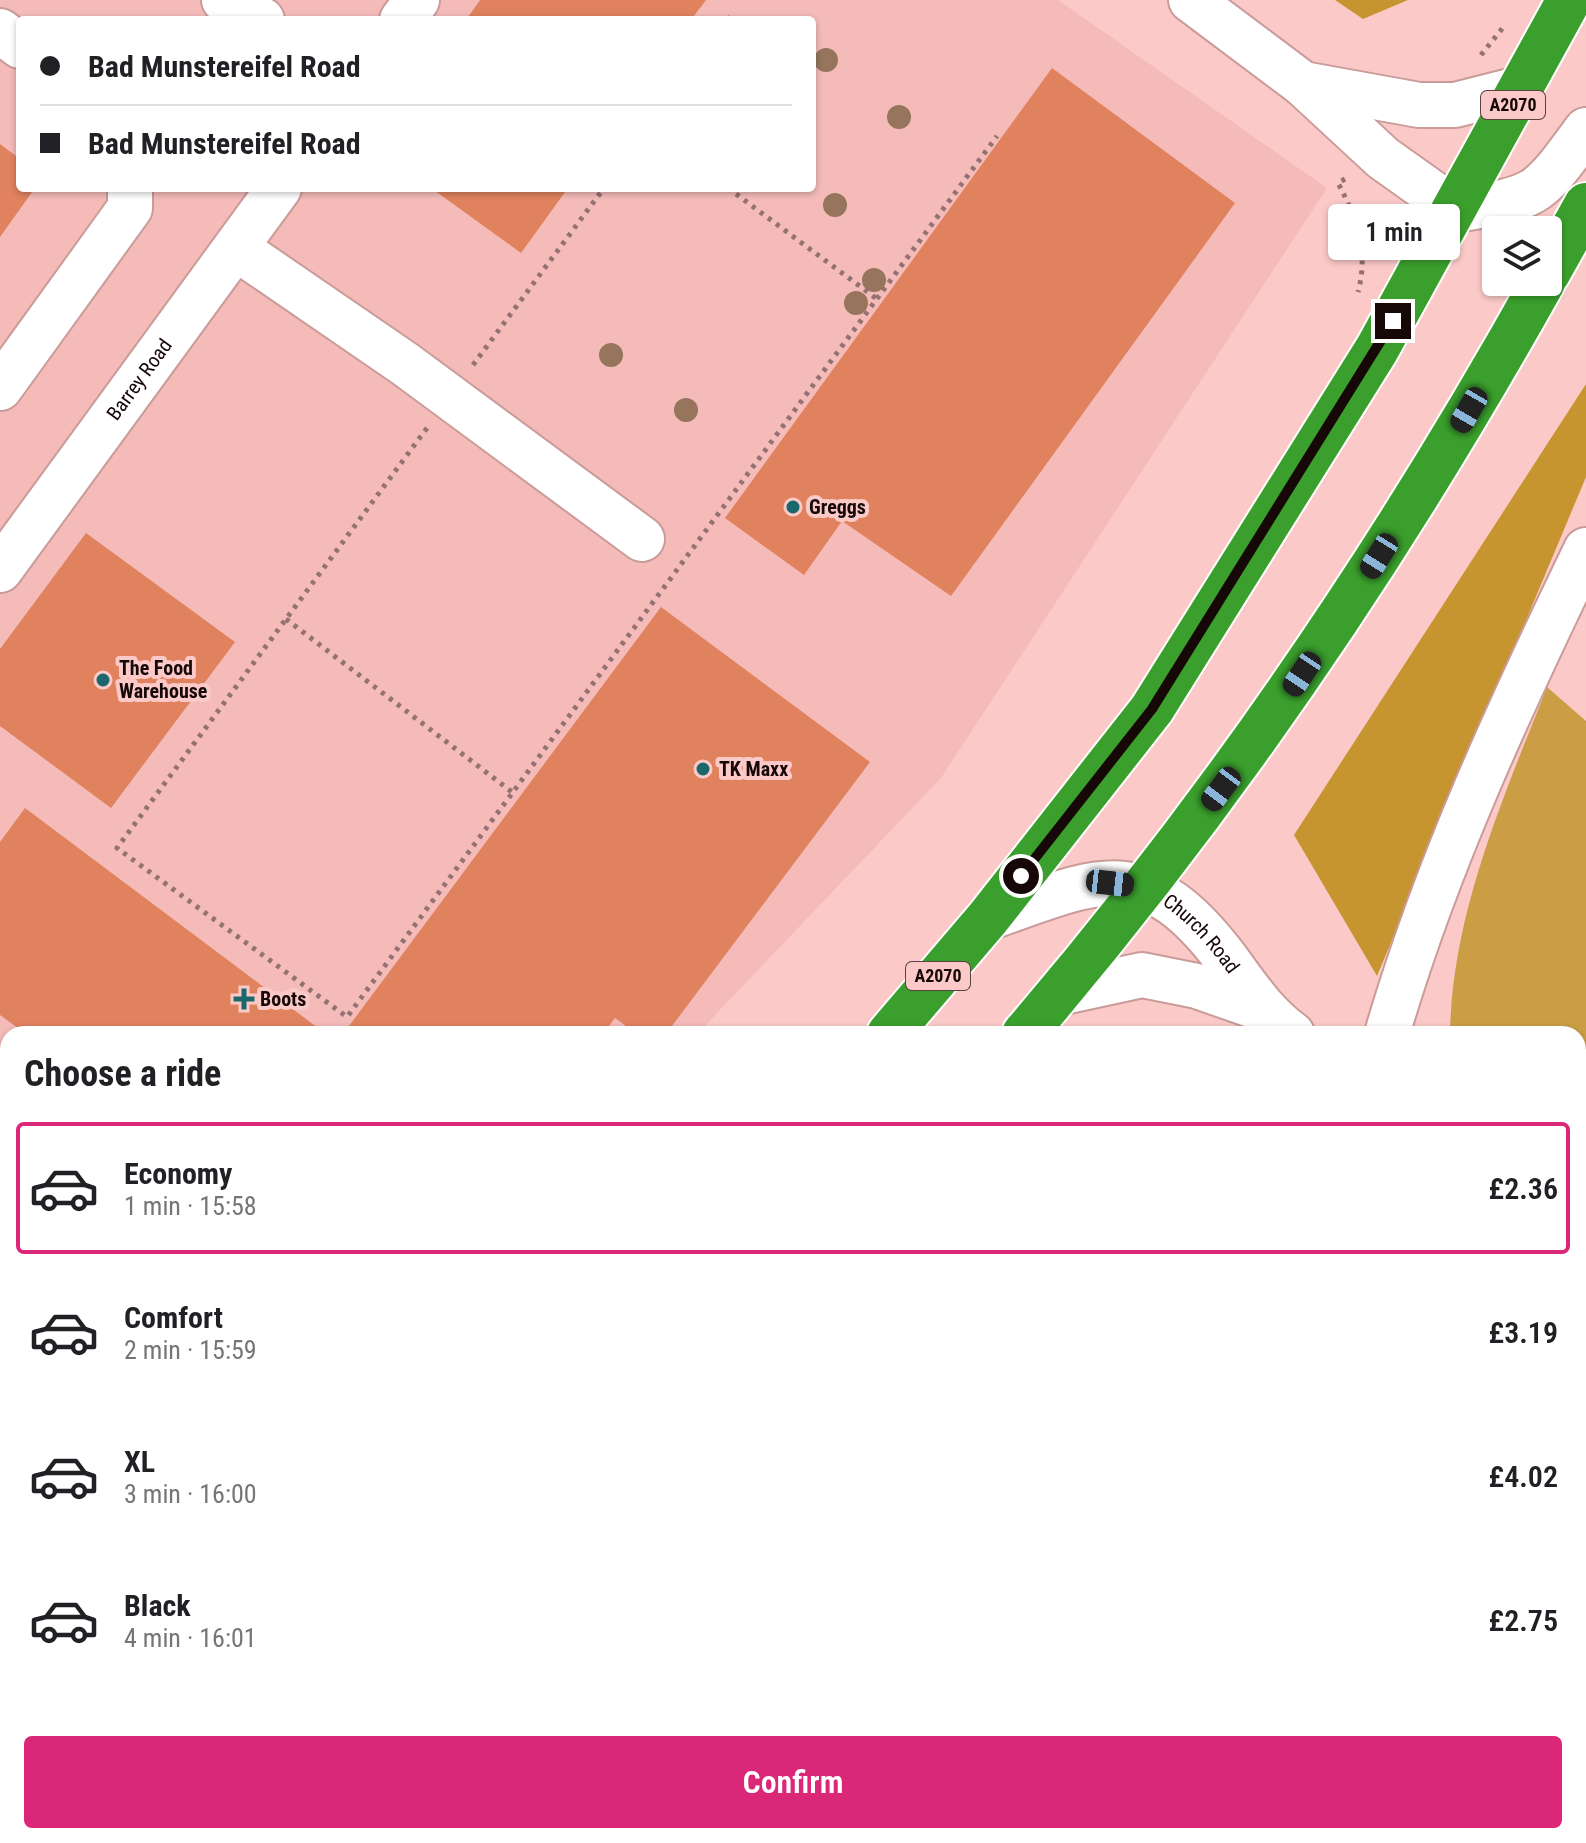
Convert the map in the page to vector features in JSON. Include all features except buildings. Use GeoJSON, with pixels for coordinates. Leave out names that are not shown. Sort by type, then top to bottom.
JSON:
{"type":"FeatureCollection","features":[{"type":"Feature","properties":{"kind":"highway","name":"A2070"},"geometry":{"type":"LineString","coordinates":[[896,1026],[988,918],[1152,709],[1377,349],[1569,0]]}},
{"type":"Feature","properties":{"kind":"highway"},"geometry":{"type":"LineString","coordinates":[[1562,248],[1586,205]]}},
{"type":"Feature","properties":{"kind":"highway"},"geometry":{"type":"LineString","coordinates":[[1031,1026],[1146,886],[1239,765],[1333,629],[1440,460],[1535,296]]}},
{"type":"Feature","properties":{"kind":"street"},"geometry":{"type":"LineString","coordinates":[[224,0],[254,16]]}},
{"type":"Feature","properties":{"kind":"street"},"geometry":{"type":"LineString","coordinates":[[1191,0],[1303,84],[1383,158],[1456,210],[1520,200],[1546,184],[1586,130]]}},
{"type":"Feature","properties":{"kind":"street"},"geometry":{"type":"LineString","coordinates":[[1303,84],[1419,105],[1455,105],[1522,88]]}},
{"type":"Feature","properties":{"kind":"street"},"geometry":{"type":"LineString","coordinates":[[0,388],[130,208],[130,192]]}},
{"type":"Feature","properties":{"kind":"street","name":"Barrey Road"},"geometry":{"type":"LineString","coordinates":[[0,570],[276,192]]}},
{"type":"Feature","properties":{"kind":"street"},"geometry":{"type":"LineString","coordinates":[[236,248],[450,397],[642,539]]}},
{"type":"Feature","properties":{"kind":"street"},"geometry":{"type":"LineString","coordinates":[[1389,1026],[1417,934],[1523,680],[1586,550]]}},
{"type":"Feature","properties":{"kind":"street","name":"Church Road"},"geometry":{"type":"LineString","coordinates":[[988,918],[1077,887],[1110,883],[1146,886],[1197,921],[1276,1021]]}},
{"type":"Feature","properties":{"kind":"street","name":"Church Road"},"geometry":{"type":"LineString","coordinates":[[1059,993],[1142,975],[1197,986],[1276,1021]]}},
{"type":"Feature","properties":{"kind":"path"},"geometry":{"type":"LineString","coordinates":[[1467,59],[1482,54],[1511,13]]}},
{"type":"Feature","properties":{"kind":"path"},"geometry":{"type":"LineString","coordinates":[[601,192],[117,848],[347,1017],[997,136]]}},
{"type":"Feature","properties":{"kind":"path"},"geometry":{"type":"LineString","coordinates":[[1338,183],[1359,223],[1362,256],[1360,289],[1355,301]]}},
{"type":"Feature","properties":{"kind":"path"},"geometry":{"type":"LineString","coordinates":[[733,192],[877,299]]}},
{"type":"Feature","properties":{"kind":"path"},"geometry":{"type":"LineString","coordinates":[[286,619],[512,792]]}},
{"type":"Feature","properties":{"kind":"shaded area"},"geometry":{"type":"Polygon","coordinates":[[[0,0],[1058,0],[1327,188],[941,778],[705,1026],[0,1026],[0,0]]]}},
{"type":"Feature","properties":{"kind":"shaded area"},"geometry":{"type":"Polygon","coordinates":[[[1335,0],[1408,0],[1363,19],[1335,0]]]}},
{"type":"Feature","properties":{"kind":"shaded area"},"geometry":{"type":"Polygon","coordinates":[[[1586,384],[1586,477],[1377,976],[1294,835],[1586,384]]]}},
{"type":"Feature","properties":{"kind":"shaded area"},"geometry":{"type":"Polygon","coordinates":[[[1547,687],[1586,721],[1586,1026],[1451,1026],[1460,944],[1470,901],[1498,814],[1547,687]]]}},
{"type":"Feature","properties":{"kind":"place","name":"Greggs"},"geometry":{"type":"Point","coordinates":[793,507]}},
{"type":"Feature","properties":{"kind":"place","name":"The Food Warehouse"},"geometry":{"type":"Point","coordinates":[103,680]}},
{"type":"Feature","properties":{"kind":"place","name":"TK Maxx"},"geometry":{"type":"Point","coordinates":[703,769]}},
{"type":"Feature","properties":{"kind":"place","name":"Boots"},"geometry":{"type":"Point","coordinates":[244,999]}},
{"type":"Feature","properties":{"kind":"route"},"geometry":{"type":"LineString","coordinates":[[1021,876],[1152,709],[1393,321]]}}]}
